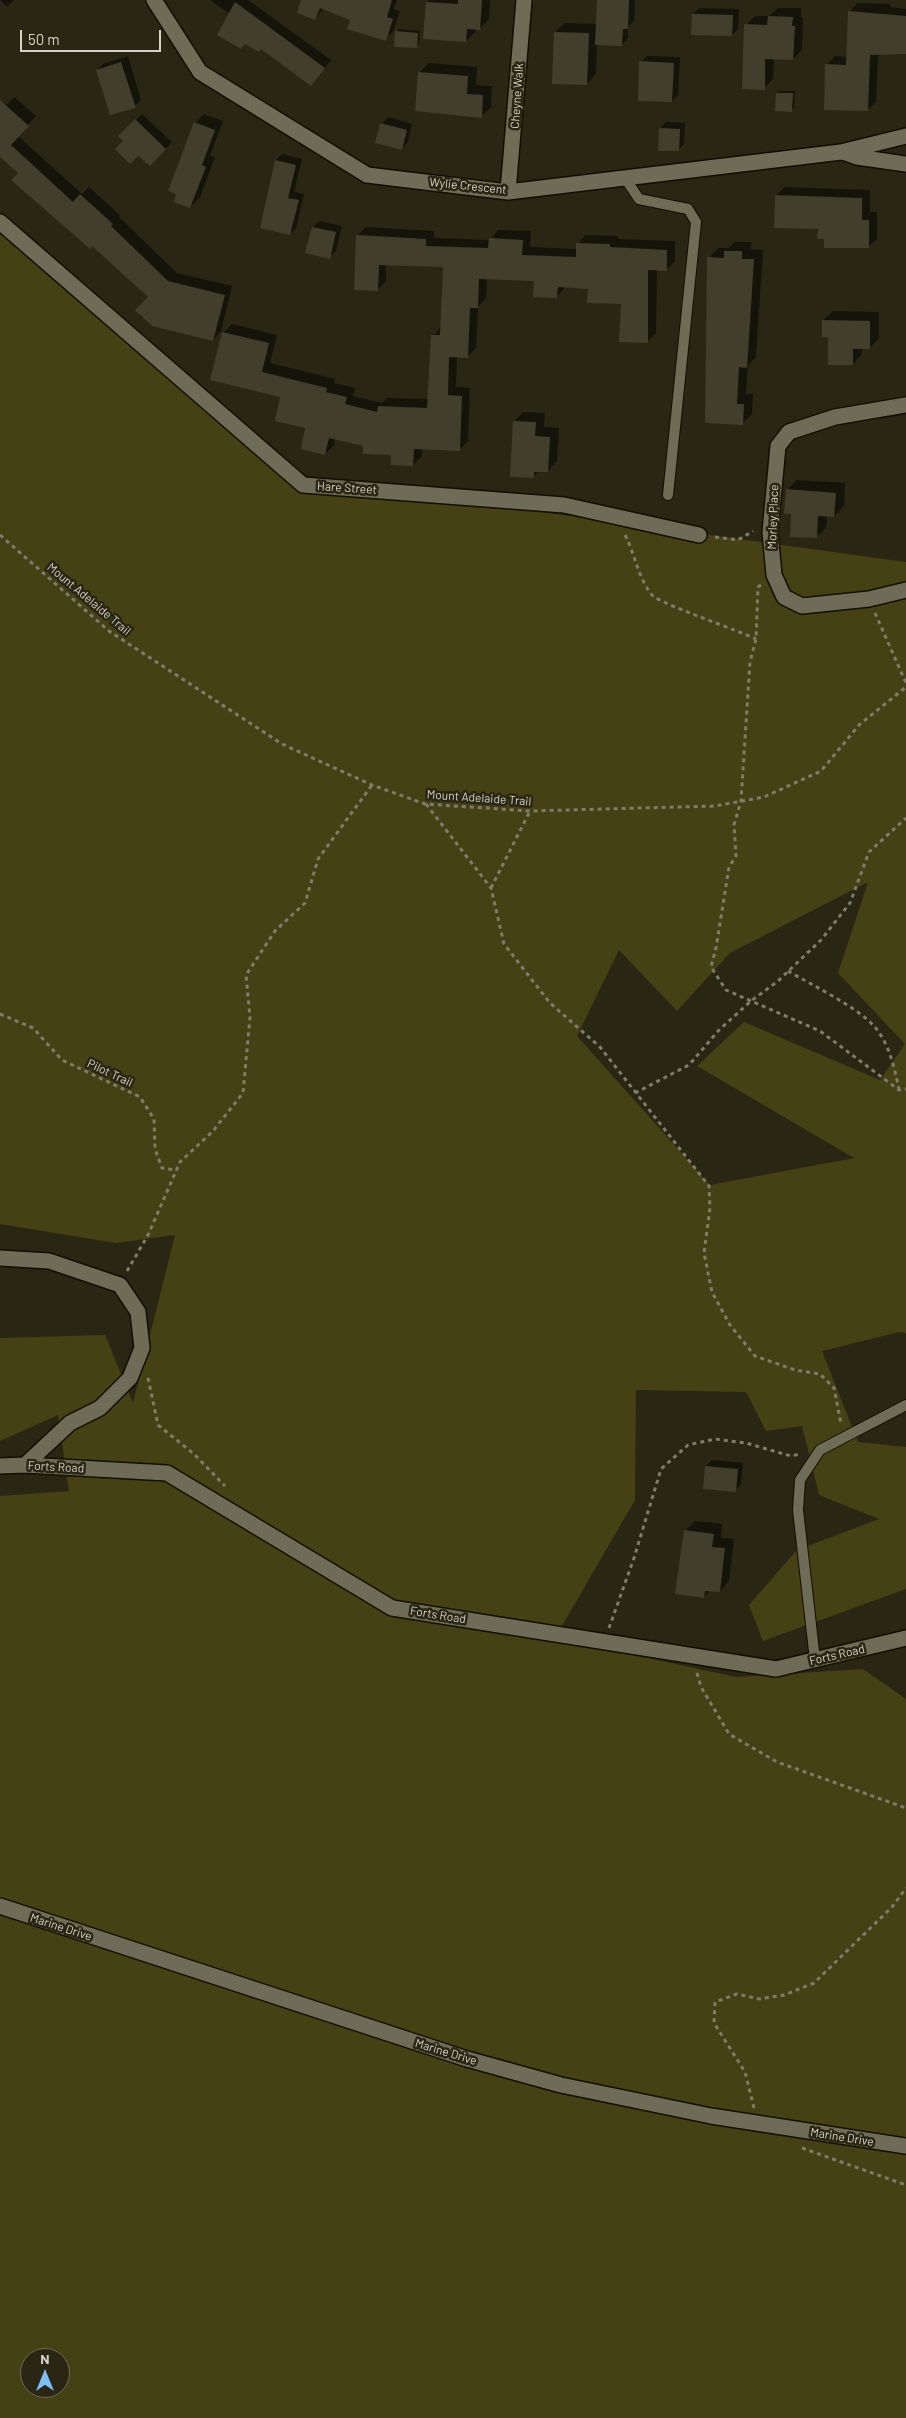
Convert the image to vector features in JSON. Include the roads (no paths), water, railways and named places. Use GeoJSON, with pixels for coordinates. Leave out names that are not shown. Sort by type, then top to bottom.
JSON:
{"type":"FeatureCollection","features":[{"type":"Feature","properties":{"kind":"street","name":"Wylie Crescent"},"geometry":{"type":"LineString","coordinates":[[154,0],[200,72],[367,175],[508,192],[841,152],[906,136]]}},
{"type":"Feature","properties":{"kind":"street","name":"Cheyne Walk"},"geometry":{"type":"LineString","coordinates":[[508,192],[524,0]]}},
{"type":"Feature","properties":{"kind":"street"},"geometry":{"type":"LineString","coordinates":[[841,152],[858,157],[906,164]]}},
{"type":"Feature","properties":{"kind":"street","name":"Hare Street"},"geometry":{"type":"LineString","coordinates":[[0,222],[303,485],[564,505],[699,535]]}},
{"type":"Feature","properties":{"kind":"street","name":"Morley Place"},"geometry":{"type":"LineString","coordinates":[[906,405],[835,417],[789,432],[778,446],[771,520],[774,575],[784,597],[802,606],[869,599],[906,590]]}},
{"type":"Feature","properties":{"kind":"street"},"geometry":{"type":"LineString","coordinates":[[0,1258],[49,1261],[120,1284],[138,1312],[142,1348],[130,1378],[100,1408],[70,1423],[25,1465]]}},
{"type":"Feature","properties":{"kind":"street","name":"Forts Road"},"geometry":{"type":"LineString","coordinates":[[0,1466],[25,1465],[168,1473],[392,1608],[776,1669],[906,1638]]}},
{"type":"Feature","properties":{"kind":"street","name":"Marine Drive"},"geometry":{"type":"LineString","coordinates":[[0,1906],[467,2059],[562,2085],[711,2116],[906,2146]]}},
{"type":"Feature","properties":{"kind":"lane"},"geometry":{"type":"LineString","coordinates":[[625,178],[639,199],[688,208],[696,222],[668,495]]}},
{"type":"Feature","properties":{"kind":"lane"},"geometry":{"type":"LineString","coordinates":[[815,1660],[798,1510],[800,1480],[820,1450],[906,1405]]}}]}
